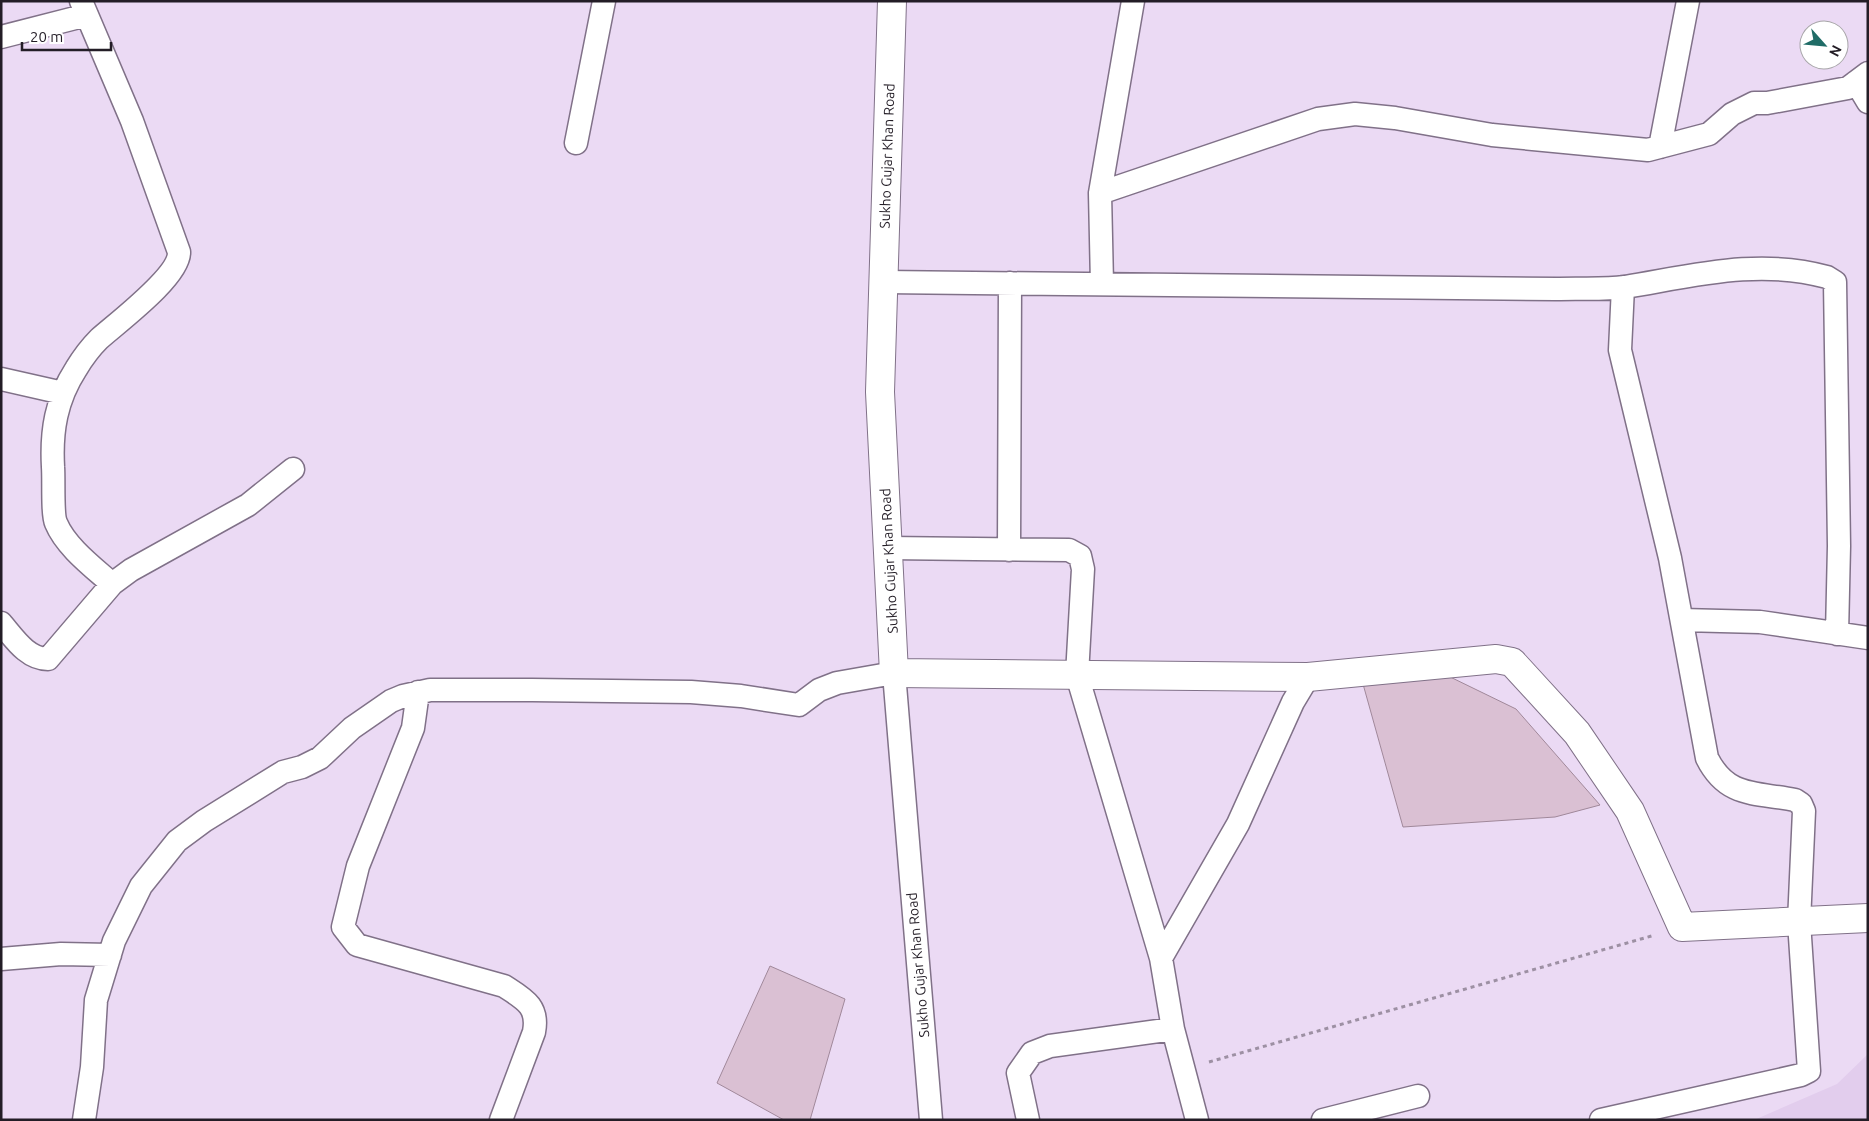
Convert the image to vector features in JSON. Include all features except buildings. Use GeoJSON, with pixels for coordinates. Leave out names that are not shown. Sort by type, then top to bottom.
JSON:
{"type":"FeatureCollection","features":[{"type":"Feature","properties":{"kind":"main road","name":"Sukho Gujar Khan Road"},"geometry":{"type":"LineString","coordinates":[[892,1],[880,392],[894,673]]}},
{"type":"Feature","properties":{"kind":"main road"},"geometry":{"type":"LineString","coordinates":[[894,673],[1308,677],[1496,659],[1512,662],[1577,733],[1630,811],[1682,927],[1868,918]]}},
{"type":"Feature","properties":{"kind":"street"},"geometry":{"type":"LineString","coordinates":[[576,142],[604,1]]}},
{"type":"Feature","properties":{"kind":"street"},"geometry":{"type":"LineString","coordinates":[[1102,284],[1100,193],[1133,1]]}},
{"type":"Feature","properties":{"kind":"street"},"geometry":{"type":"LineString","coordinates":[[1660,147],[1688,1]]}},
{"type":"Feature","properties":{"kind":"street"},"geometry":{"type":"LineString","coordinates":[[1,37],[84,8],[132,121],[179,252],[180,260],[142,302],[98,341],[75,370],[63,393],[52,438],[55,522],[77,553],[112,584]]}},
{"type":"Feature","properties":{"kind":"street"},"geometry":{"type":"LineString","coordinates":[[1100,193],[1318,119],[1354,114],[1395,118],[1492,135],[1648,150],[1709,134],[1732,114],[1754,103],[1767,103],[1848,88],[1862,78],[1868,102]]}},
{"type":"Feature","properties":{"kind":"street"},"geometry":{"type":"LineString","coordinates":[[884,282],[1274,288],[1556,289],[1623,287],[1711,271],[1750,268],[1821,275],[1835,282],[1839,546],[1837,634]]}},
{"type":"Feature","properties":{"kind":"street"},"geometry":{"type":"LineString","coordinates":[[1009,550],[1010,283]]}},
{"type":"Feature","properties":{"kind":"street"},"geometry":{"type":"LineString","coordinates":[[1601,1120],[1801,1076],[1809,1071],[1800,922],[1804,811],[1801,804],[1795,800],[1739,791],[1726,785],[1713,771],[1707,758],[1670,558],[1620,350],[1623,287]]}},
{"type":"Feature","properties":{"kind":"street"},"geometry":{"type":"LineString","coordinates":[[1,379],[63,393]]}},
{"type":"Feature","properties":{"kind":"street"},"geometry":{"type":"LineString","coordinates":[[1,623],[29,653],[37,659],[48,659],[112,584],[131,570],[248,506],[293,469]]}},
{"type":"Feature","properties":{"kind":"street"},"geometry":{"type":"LineString","coordinates":[[888,548],[1069,550],[1080,556],[1082,569],[1076,675],[1161,958],[1173,1029],[1196,1120]]}},
{"type":"Feature","properties":{"kind":"street"},"geometry":{"type":"LineString","coordinates":[[1682,620],[1760,622],[1868,638]]}},
{"type":"Feature","properties":{"kind":"street"},"geometry":{"type":"LineString","coordinates":[[84,1120],[92,1067],[96,1000],[114,941],[141,886],[177,841],[204,821],[282,772],[302,767],[320,758],[352,728],[391,701],[418,692],[439,690],[691,692],[741,696],[798,705],[819,690],[837,683],[894,673]]}},
{"type":"Feature","properties":{"kind":"street","name":"Sukho Gujar Khan Road"},"geometry":{"type":"LineString","coordinates":[[894,673],[931,1120]]}},
{"type":"Feature","properties":{"kind":"street"},"geometry":{"type":"LineString","coordinates":[[1161,958],[1238,824],[1293,702],[1308,677]]}},
{"type":"Feature","properties":{"kind":"street"},"geometry":{"type":"LineString","coordinates":[[418,692],[413,728],[358,866],[343,927],[357,945],[504,986],[520,996],[531,1008],[536,1018],[534,1032],[501,1120]]}},
{"type":"Feature","properties":{"kind":"street"},"geometry":{"type":"LineString","coordinates":[[1,959],[62,954],[110,955]]}},
{"type":"Feature","properties":{"kind":"street"},"geometry":{"type":"LineString","coordinates":[[1028,1120],[1018,1073],[1032,1053],[1050,1046],[1173,1029]]}},
{"type":"Feature","properties":{"kind":"street"},"geometry":{"type":"LineString","coordinates":[[1323,1120],[1418,1096]]}},
{"type":"Feature","properties":{"kind":"path"},"geometry":{"type":"LineString","coordinates":[[1184,1069],[1682,927]]}},
{"type":"Feature","properties":{"kind":"shaded area"},"geometry":{"type":"Polygon","coordinates":[[[1868,1054],[1868,1120],[1754,1120],[1837,1084],[1868,1054]]]}}]}
